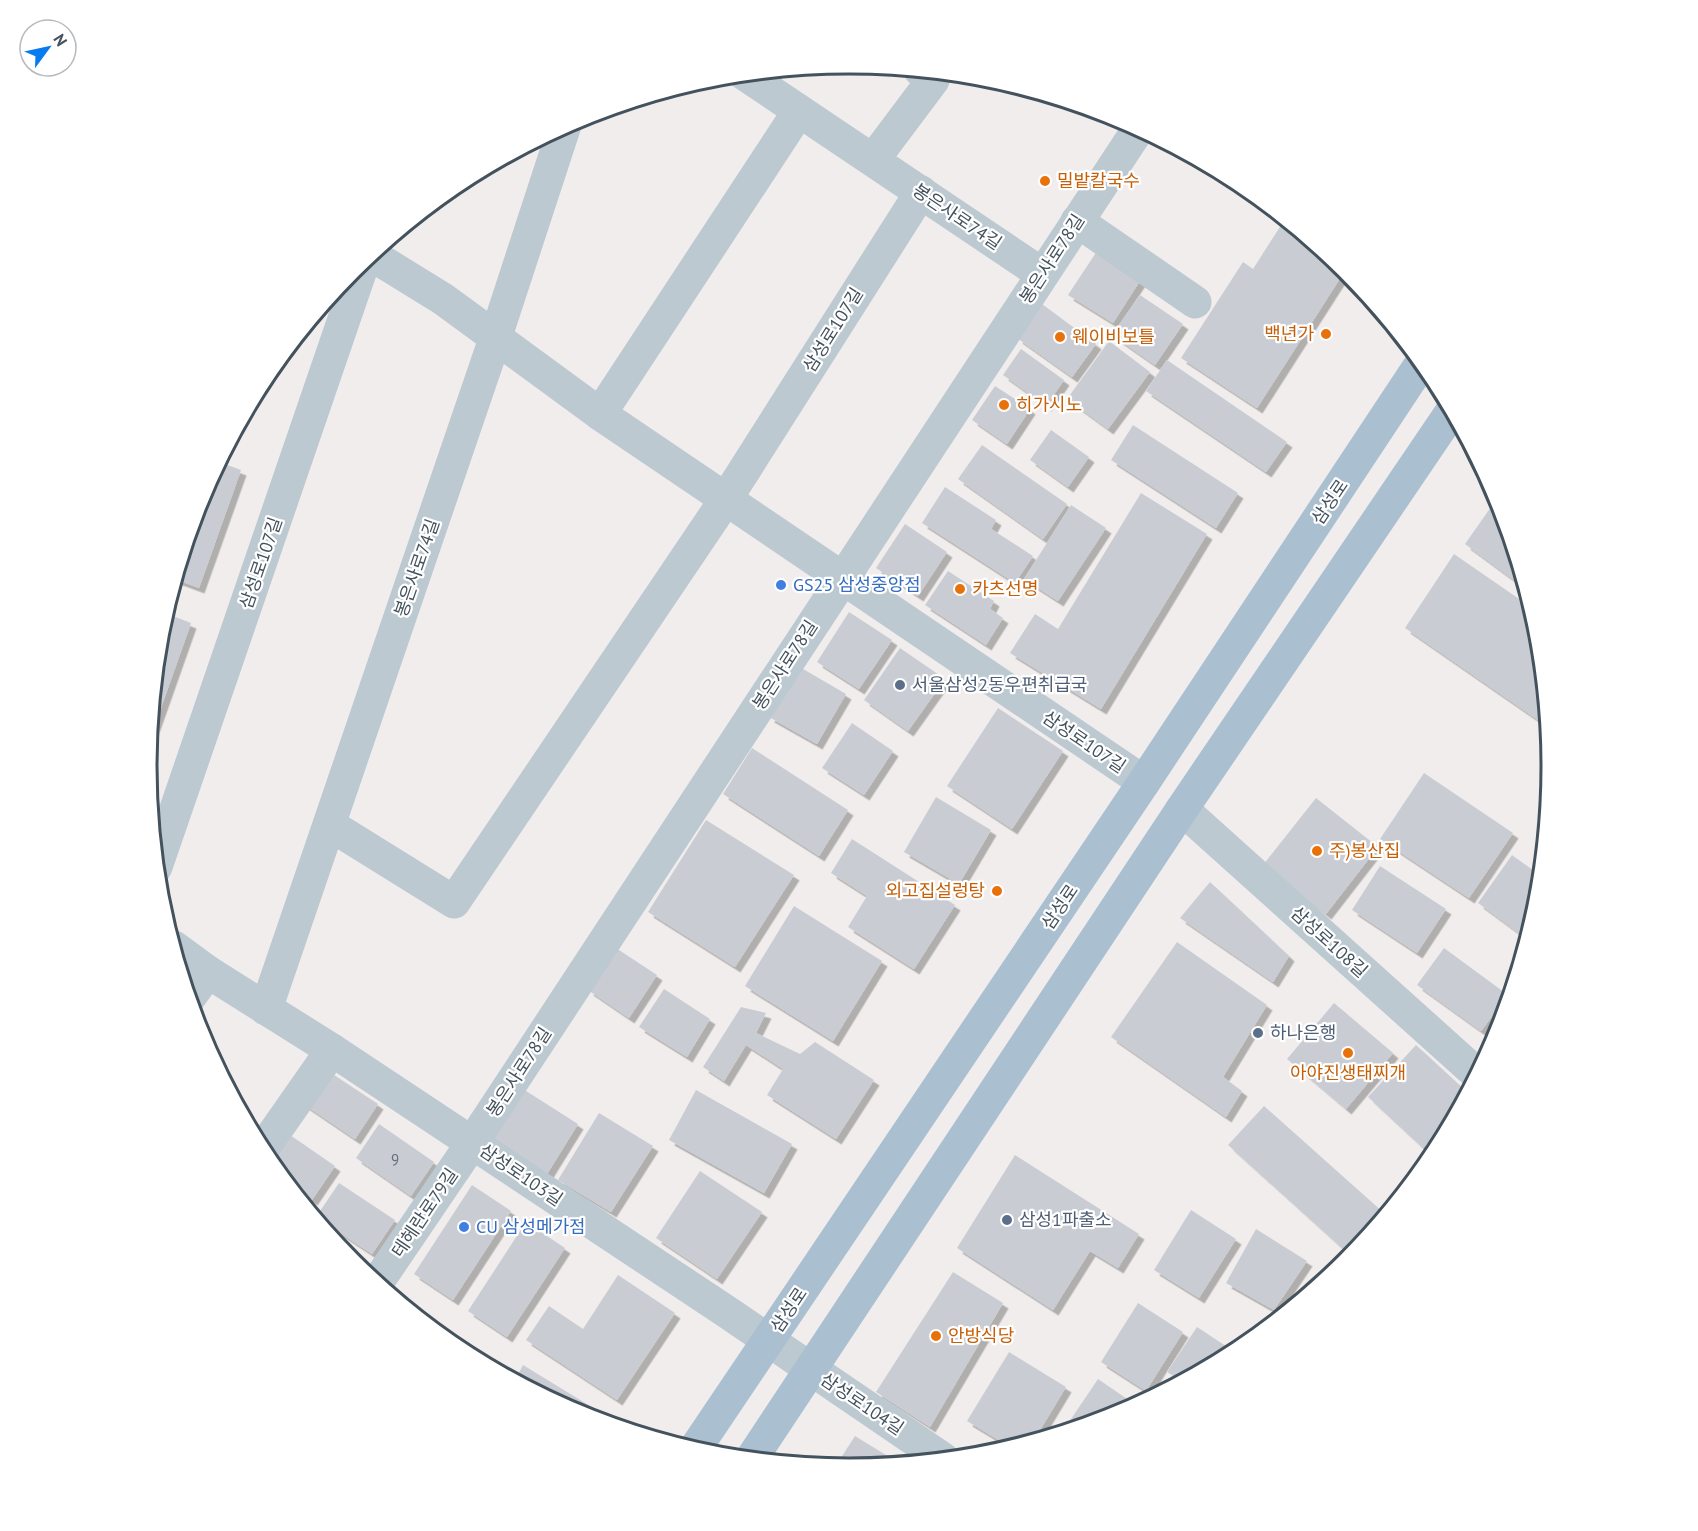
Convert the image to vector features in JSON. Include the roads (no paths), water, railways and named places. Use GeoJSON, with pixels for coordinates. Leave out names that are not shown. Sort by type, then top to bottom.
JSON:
{"type":"FeatureCollection","features":[{"type":"Feature","properties":{"kind":"main road","name":"삼성로"},"geometry":{"type":"LineString","coordinates":[[700,1441],[1144,782],[1416,370]]}},
{"type":"Feature","properties":{"kind":"main road"},"geometry":{"type":"LineString","coordinates":[[756,1452],[1182,809],[1447,418]]}},
{"type":"Feature","properties":{"kind":"street"},"geometry":{"type":"LineString","coordinates":[[873,160],[933,80],[931,78]]}},
{"type":"Feature","properties":{"kind":"street","name":"봉은사로74길"},"geometry":{"type":"LineString","coordinates":[[754,80],[1042,274]]}},
{"type":"Feature","properties":{"kind":"street"},"geometry":{"type":"LineString","coordinates":[[600,414],[799,111]]}},
{"type":"Feature","properties":{"kind":"street","name":"봉은사로78길"},"geometry":{"type":"LineString","coordinates":[[472,1143],[1134,135]]}},
{"type":"Feature","properties":{"kind":"street","name":"봉은사로74길"},"geometry":{"type":"LineString","coordinates":[[266,1009],[496,336],[561,137]]}},
{"type":"Feature","properties":{"kind":"street","name":"삼성로107길"},"geometry":{"type":"LineString","coordinates":[[330,825],[454,902],[726,499],[921,192]]}},
{"type":"Feature","properties":{"kind":"street"},"geometry":{"type":"LineString","coordinates":[[1077,221],[1195,302]]}},
{"type":"Feature","properties":{"kind":"street","name":"삼성로107길"},"geometry":{"type":"LineString","coordinates":[[378,259],[443,299],[600,414],[1144,782]]}},
{"type":"Feature","properties":{"kind":"street","name":"삼성로107길"},"geometry":{"type":"LineString","coordinates":[[162,849],[358,278]]}},
{"type":"Feature","properties":{"kind":"street","name":"삼성로108길"},"geometry":{"type":"LineString","coordinates":[[1182,809],[1472,1068]]}},
{"type":"Feature","properties":{"kind":"street","name":"삼성로103길"},"geometry":{"type":"LineString","coordinates":[[184,954],[208,972],[332,1050],[812,1370]]}},
{"type":"Feature","properties":{"kind":"street"},"geometry":{"type":"LineString","coordinates":[[195,990],[208,972]]}},
{"type":"Feature","properties":{"kind":"street"},"geometry":{"type":"LineString","coordinates":[[268,1141],[332,1050]]}},
{"type":"Feature","properties":{"kind":"street","name":"테헤란로79길"},"geometry":{"type":"LineString","coordinates":[[382,1276],[472,1143]]}},
{"type":"Feature","properties":{"kind":"street","name":"삼성로104길"},"geometry":{"type":"LineString","coordinates":[[812,1370],[933,1452]]}},
{"type":"Feature","properties":{"kind":"place","name":"밀밭칼국수"},"geometry":{"type":"Point","coordinates":[1045,181]}},
{"type":"Feature","properties":{"kind":"place","name":"백년가"},"geometry":{"type":"Point","coordinates":[1326,334]}},
{"type":"Feature","properties":{"kind":"place","name":"웨이비보틀"},"geometry":{"type":"Point","coordinates":[1060,337]}},
{"type":"Feature","properties":{"kind":"place","name":"히가시노"},"geometry":{"type":"Point","coordinates":[1004,405]}},
{"type":"Feature","properties":{"kind":"place","name":"GS25 삼성중앙점"},"geometry":{"type":"Point","coordinates":[781,585]}},
{"type":"Feature","properties":{"kind":"place","name":"카츠선명"},"geometry":{"type":"Point","coordinates":[960,589]}},
{"type":"Feature","properties":{"kind":"place","name":"서울삼성2동우편취급국"},"geometry":{"type":"Point","coordinates":[900,685]}},
{"type":"Feature","properties":{"kind":"place","name":"주)봉산집"},"geometry":{"type":"Point","coordinates":[1317,851]}},
{"type":"Feature","properties":{"kind":"place","name":"외고집설렁탕"},"geometry":{"type":"Point","coordinates":[997,891]}},
{"type":"Feature","properties":{"kind":"place","name":"하나은행"},"geometry":{"type":"Point","coordinates":[1258,1033]}},
{"type":"Feature","properties":{"kind":"place","name":"아야진생태찌개"},"geometry":{"type":"Point","coordinates":[1348,1053]}},
{"type":"Feature","properties":{"kind":"place","name":"삼성1파출소"},"geometry":{"type":"Point","coordinates":[1007,1220]}},
{"type":"Feature","properties":{"kind":"place","name":"CU 삼성메가점"},"geometry":{"type":"Point","coordinates":[464,1227]}},
{"type":"Feature","properties":{"kind":"place","name":"안방식당"},"geometry":{"type":"Point","coordinates":[936,1336]}}]}
